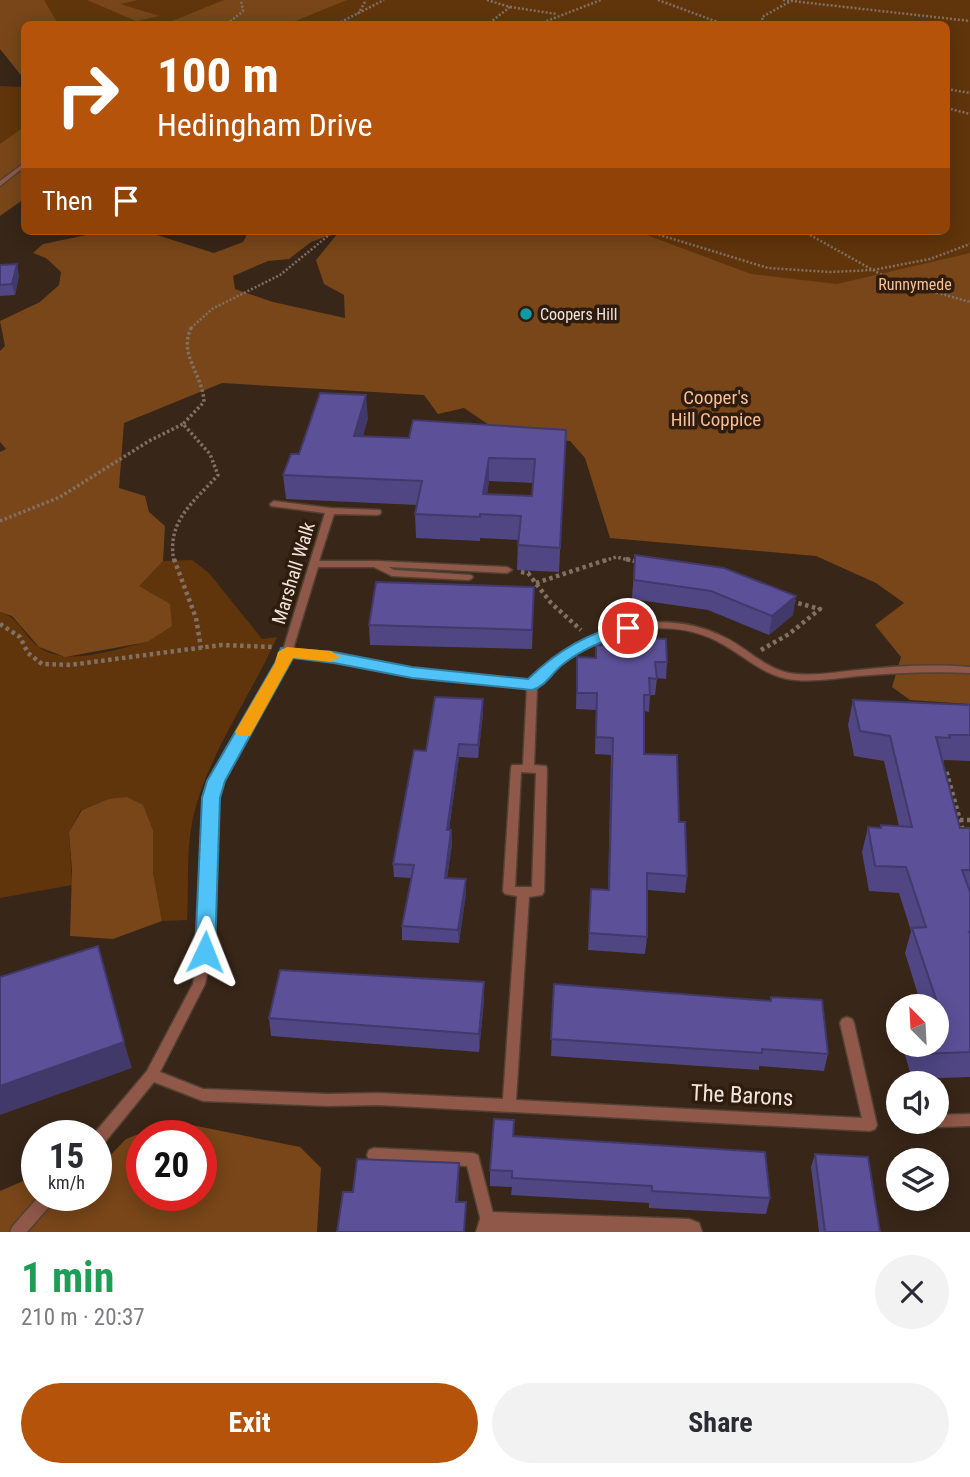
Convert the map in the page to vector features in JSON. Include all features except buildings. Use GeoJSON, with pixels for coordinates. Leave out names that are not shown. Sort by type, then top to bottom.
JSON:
{"type":"FeatureCollection","features":[{"type":"Feature","properties":{"kind":"street"},"geometry":{"type":"LineString","coordinates":[[489,1229],[689,1232]]}},
{"type":"Feature","properties":{"kind":"lane"},"geometry":{"type":"LineString","coordinates":[[0,184],[21,166]]}},
{"type":"Feature","properties":{"kind":"lane"},"geometry":{"type":"LineString","coordinates":[[274,504],[330,511],[377,512]]}},
{"type":"Feature","properties":{"kind":"lane","name":"Marshall Walk"},"geometry":{"type":"LineString","coordinates":[[152,1075],[200,984],[205,952],[211,798],[216,781],[284,663],[330,511]]}},
{"type":"Feature","properties":{"kind":"lane"},"geometry":{"type":"LineString","coordinates":[[314,564],[507,570]]}},
{"type":"Feature","properties":{"kind":"lane"},"geometry":{"type":"LineString","coordinates":[[376,564],[392,573],[468,577]]}},
{"type":"Feature","properties":{"kind":"lane"},"geometry":{"type":"LineString","coordinates":[[528,769],[532,685],[557,661],[593,639],[628,628],[653,624],[715,636],[750,656],[763,668],[788,676],[812,677],[935,667],[970,670]]}},
{"type":"Feature","properties":{"kind":"lane"},"geometry":{"type":"LineString","coordinates":[[287,650],[412,673],[532,685]]}},
{"type":"Feature","properties":{"kind":"lane"},"geometry":{"type":"LineString","coordinates":[[516,768],[542,769],[538,892],[523,892],[509,891],[516,768]]}},
{"type":"Feature","properties":{"kind":"lane"},"geometry":{"type":"LineString","coordinates":[[509,1105],[523,892]]}},
{"type":"Feature","properties":{"kind":"lane","name":"The Barons"},"geometry":{"type":"LineString","coordinates":[[152,1075],[203,1095],[509,1105],[870,1125],[848,1023]]}},
{"type":"Feature","properties":{"kind":"lane"},"geometry":{"type":"LineString","coordinates":[[112,1123],[152,1075]]}},
{"type":"Feature","properties":{"kind":"lane"},"geometry":{"type":"LineString","coordinates":[[949,1121],[970,1120]]}},
{"type":"Feature","properties":{"kind":"lane"},"geometry":{"type":"LineString","coordinates":[[373,1155],[473,1160],[489,1229]]}},
{"type":"Feature","properties":{"kind":"lane"},"geometry":{"type":"LineString","coordinates":[[17,1232],[36,1211]]}},
{"type":"Feature","properties":{"kind":"path"},"geometry":{"type":"LineString","coordinates":[[231,21],[243,11],[241,0]]}},
{"type":"Feature","properties":{"kind":"path"},"geometry":{"type":"LineString","coordinates":[[358,15],[366,0]]}},
{"type":"Feature","properties":{"kind":"path"},"geometry":{"type":"LineString","coordinates":[[344,21],[384,0]]}},
{"type":"Feature","properties":{"kind":"path"},"geometry":{"type":"LineString","coordinates":[[488,0],[510,7],[560,14]]}},
{"type":"Feature","properties":{"kind":"path"},"geometry":{"type":"LineString","coordinates":[[545,21],[601,0]]}},
{"type":"Feature","properties":{"kind":"path"},"geometry":{"type":"LineString","coordinates":[[657,0],[715,21]]}},
{"type":"Feature","properties":{"kind":"path"},"geometry":{"type":"LineString","coordinates":[[783,0],[970,20]]}},
{"type":"Feature","properties":{"kind":"path"},"geometry":{"type":"LineString","coordinates":[[763,21],[762,17],[791,1]]}},
{"type":"Feature","properties":{"kind":"path"},"geometry":{"type":"LineString","coordinates":[[492,21],[510,7]]}},
{"type":"Feature","properties":{"kind":"path"},"geometry":{"type":"LineString","coordinates":[[950,90],[970,93]]}},
{"type":"Feature","properties":{"kind":"path"},"geometry":{"type":"LineString","coordinates":[[950,109],[970,114]]}},
{"type":"Feature","properties":{"kind":"path"},"geometry":{"type":"LineString","coordinates":[[0,521],[61,497],[149,441],[183,424],[204,402],[202,379],[186,348],[189,331],[195,321],[290,269],[328,235]]}},
{"type":"Feature","properties":{"kind":"path"},"geometry":{"type":"LineString","coordinates":[[661,235],[768,268],[830,272],[873,270],[930,259],[970,244]]}},
{"type":"Feature","properties":{"kind":"path"},"geometry":{"type":"LineString","coordinates":[[810,235],[889,279],[970,302]]}},
{"type":"Feature","properties":{"kind":"path"},"geometry":{"type":"LineString","coordinates":[[183,424],[210,454],[218,475],[192,499],[174,530],[173,559],[202,634],[201,648]]}},
{"type":"Feature","properties":{"kind":"path"},"geometry":{"type":"LineString","coordinates":[[536,583],[616,556],[641,562]]}},
{"type":"Feature","properties":{"kind":"path"},"geometry":{"type":"LineString","coordinates":[[507,570],[528,573],[551,603],[593,639]]}},
{"type":"Feature","properties":{"kind":"path"},"geometry":{"type":"LineString","coordinates":[[750,656],[789,634],[820,609],[782,598]]}},
{"type":"Feature","properties":{"kind":"path"},"geometry":{"type":"LineString","coordinates":[[0,624],[20,637],[28,653],[42,664],[69,665],[221,645],[287,650]]}},
{"type":"Feature","properties":{"kind":"path"},"geometry":{"type":"LineString","coordinates":[[937,770],[946,770],[966,842]]}},
{"type":"Feature","properties":{"kind":"path"},"geometry":{"type":"LineString","coordinates":[[960,820],[970,820]]}},
{"type":"Feature","properties":{"kind":"green space"},"geometry":{"type":"Polygon","coordinates":[[[0,0],[44,0],[56,21],[21,21],[21,75],[0,49],[0,0]]]}},
{"type":"Feature","properties":{"kind":"green space","name":"Runnymede"},"geometry":{"type":"Polygon","coordinates":[[[15,0],[970,0],[970,358],[609,235],[950,235],[950,21],[45,21],[15,0]]]}},
{"type":"Feature","properties":{"kind":"green space"},"geometry":{"type":"Polygon","coordinates":[[[87,0],[138,0],[120,4],[160,16],[136,21],[87,0]]]}},
{"type":"Feature","properties":{"kind":"green space"},"geometry":{"type":"Polygon","coordinates":[[[224,0],[347,0],[295,21],[172,21],[224,0]]]}},
{"type":"Feature","properties":{"kind":"green space"},"geometry":{"type":"Polygon","coordinates":[[[0,86],[21,87],[21,133],[0,148],[0,86]]]}},
{"type":"Feature","properties":{"kind":"green space"},"geometry":{"type":"Polygon","coordinates":[[[21,129],[21,201],[0,216],[0,144],[21,129]]]}},
{"type":"Feature","properties":{"kind":"green space","name":"Cooper's Hill Coppice"},"geometry":{"type":"Polygon","coordinates":[[[87,235],[157,235],[214,253],[243,242],[247,235],[331,235],[311,242],[289,259],[268,261],[233,276],[235,289],[273,302],[345,318],[344,295],[324,284],[316,260],[337,235],[647,235],[751,274],[837,284],[970,253],[970,704],[910,700],[892,687],[901,657],[875,625],[904,603],[876,583],[816,556],[610,538],[585,458],[570,441],[501,433],[464,408],[438,414],[424,395],[222,383],[124,423],[119,488],[145,496],[149,512],[165,526],[163,561],[139,586],[170,604],[172,626],[147,642],[65,657],[39,647],[12,616],[0,612],[0,452],[6,449],[0,442],[0,351],[5,346],[0,321],[40,302],[59,285],[61,272],[46,258],[33,253],[43,244],[87,235]]]}},
{"type":"Feature","properties":{"kind":"green space"},"geometry":{"type":"Polygon","coordinates":[[[192,560],[209,573],[262,639],[277,637],[217,752],[198,799],[189,847],[187,920],[162,921],[153,872],[153,831],[108,799],[81,810],[69,832],[72,885],[0,898],[0,612],[17,623],[40,648],[65,656],[93,655],[147,642],[138,586],[163,561],[192,560]]]}},
{"type":"Feature","properties":{"kind":"green space"},"geometry":{"type":"Polygon","coordinates":[[[127,797],[143,805],[153,831],[153,872],[162,921],[113,939],[70,936],[72,870],[69,832],[82,810],[108,799],[127,797]]]}},
{"type":"Feature","properties":{"kind":"green space"},"geometry":{"type":"Polygon","coordinates":[[[217,1130],[300,1147],[321,1168],[317,1232],[0,1232],[0,1191],[21,1182],[21,1211],[112,1211],[112,1153],[126,1139],[126,1211],[217,1211],[217,1130]]]}},
{"type":"Feature","properties":{"kind":"slow traffic"},"geometry":{"type":"LineString","coordinates":[[244,732],[284,663],[287,652],[331,657]]}},
{"type":"Feature","properties":{"kind":"place","name":"Coopers Hill"},"geometry":{"type":"Point","coordinates":[526,314]}},
{"type":"Feature","properties":{"kind":"route"},"geometry":{"type":"LineString","coordinates":[[205,952],[211,798],[216,781],[284,663],[287,652],[334,657],[412,673],[532,685],[557,661],[578,648],[602,635],[628,628]]}}]}
